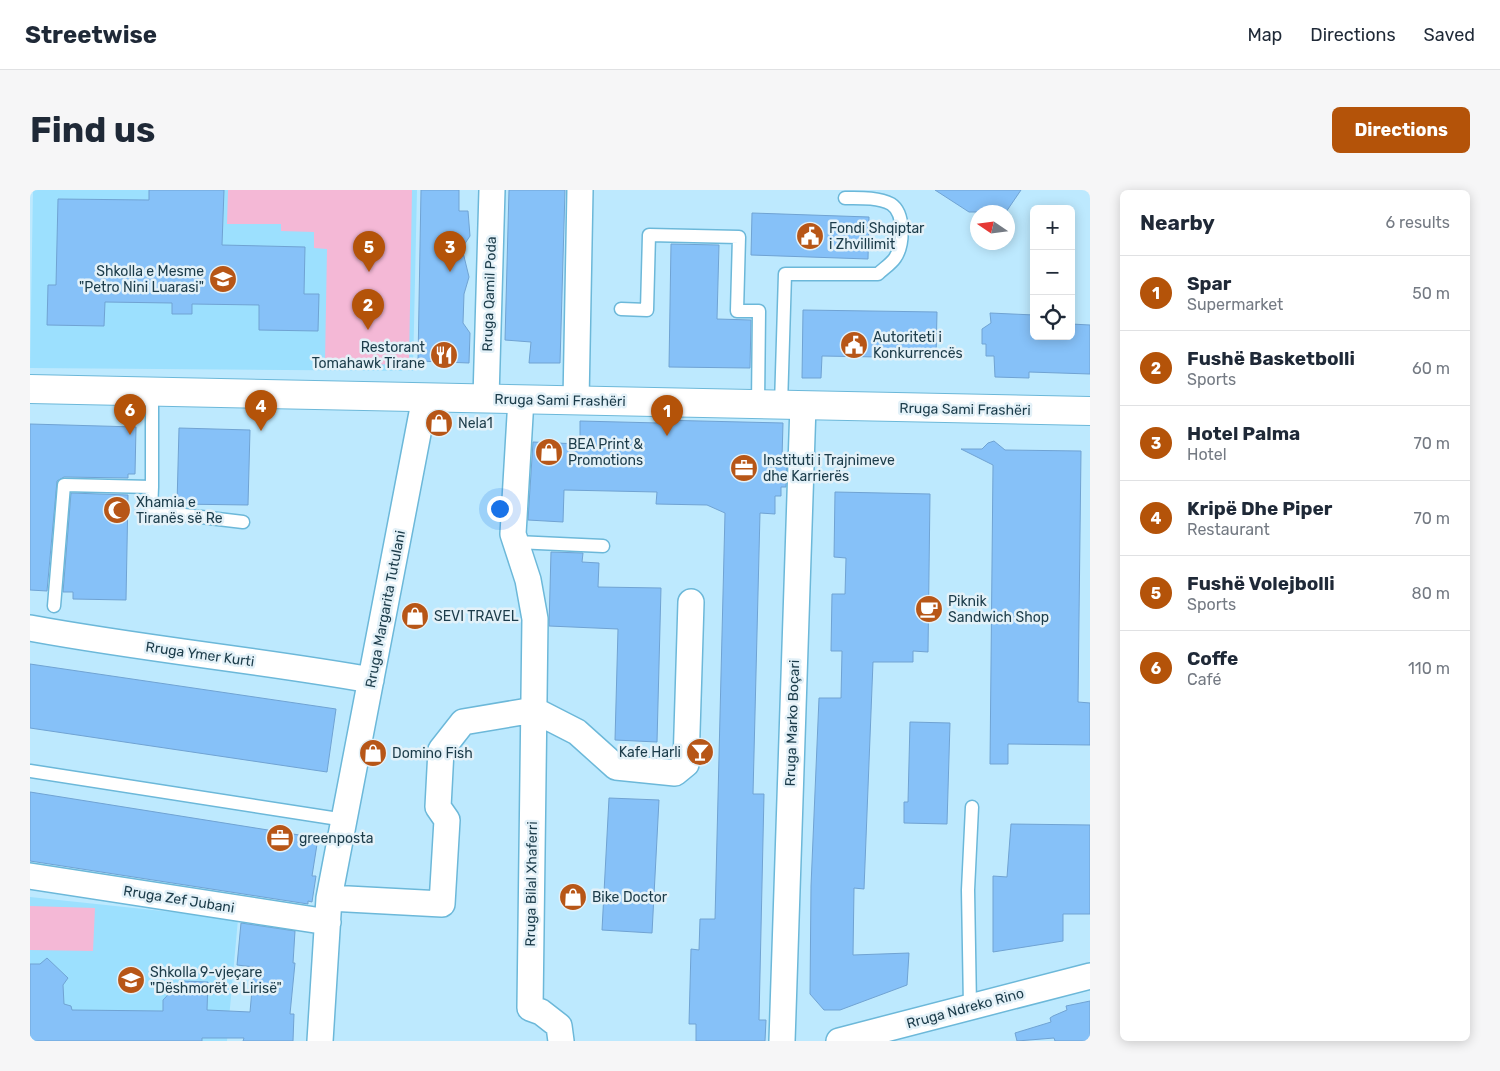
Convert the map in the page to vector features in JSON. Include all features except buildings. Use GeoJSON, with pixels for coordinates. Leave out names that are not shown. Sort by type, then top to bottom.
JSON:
{"type":"FeatureCollection","features":[{"type":"Feature","properties":{"kind":"main road","name":"Rruga Sami Frashëri"},"geometry":{"type":"LineString","coordinates":[[30,389],[1090,411]]}},
{"type":"Feature","properties":{"kind":"street","name":"Rruga Qamil Poda"},"geometry":{"type":"LineString","coordinates":[[486,398],[492,190]]}},
{"type":"Feature","properties":{"kind":"street"},"geometry":{"type":"LineString","coordinates":[[576,401],[580,190]]}},
{"type":"Feature","properties":{"kind":"street","name":"Rruga Margarita Tutulani"},"geometry":{"type":"LineString","coordinates":[[320,1041],[330,898],[425,397]]}},
{"type":"Feature","properties":{"kind":"street","name":"Rruga Bilal Xhaferri"},"geometry":{"type":"LineString","coordinates":[[521,399],[513,534],[528,580],[535,619],[530,1008],[541,1012],[558,1026],[561,1041]]}},
{"type":"Feature","properties":{"kind":"street","name":"Rruga Marko Boçari"},"geometry":{"type":"LineString","coordinates":[[780,405],[782,1041]]}},
{"type":"Feature","properties":{"kind":"street"},"geometry":{"type":"LineString","coordinates":[[330,898],[442,904],[447,820],[438,808],[441,750],[463,722],[534,710],[576,732],[616,767],[675,773],[686,764],[691,602]]}},
{"type":"Feature","properties":{"kind":"street","name":"Rruga Ymer Kurti"},"geometry":{"type":"LineString","coordinates":[[30,628],[86,639],[303,668],[371,680]]}},
{"type":"Feature","properties":{"kind":"street","name":"Rruga Zef Jubani"},"geometry":{"type":"LineString","coordinates":[[30,876],[328,922]]}},
{"type":"Feature","properties":{"kind":"street","name":"Rruga Ndreko Rino"},"geometry":{"type":"LineString","coordinates":[[839,1041],[1090,976]]}},
{"type":"Feature","properties":{"kind":"lane"},"geometry":{"type":"LineString","coordinates":[[780,405],[785,274],[878,274],[896,258],[902,233],[900,214],[891,205],[875,199],[845,198]]}},
{"type":"Feature","properties":{"kind":"lane"},"geometry":{"type":"LineString","coordinates":[[621,309],[647,310],[649,235],[739,237],[737,311],[759,311],[780,405]]}},
{"type":"Feature","properties":{"kind":"lane"},"geometry":{"type":"LineString","coordinates":[[152,391],[151,511],[243,522]]}},
{"type":"Feature","properties":{"kind":"lane"},"geometry":{"type":"LineString","coordinates":[[54,606],[64,485],[152,487]]}},
{"type":"Feature","properties":{"kind":"lane"},"geometry":{"type":"LineString","coordinates":[[516,542],[604,546]]}},
{"type":"Feature","properties":{"kind":"lane"},"geometry":{"type":"LineString","coordinates":[[30,771],[344,820]]}},
{"type":"Feature","properties":{"kind":"lane"},"geometry":{"type":"LineString","coordinates":[[970,1007],[968,890],[972,807]]}},
{"type":"Feature","properties":{"kind":"shaded area","name":"Shkolla e Mesme \"Petro Nini Luarasi\""},"geometry":{"type":"Polygon","coordinates":[[[33,190],[417,190],[413,371],[30,368],[33,190]]]}},
{"type":"Feature","properties":{"kind":"shaded area"},"geometry":{"type":"Polygon","coordinates":[[[228,190],[412,190],[409,365],[325,363],[327,249],[314,248],[314,232],[281,231],[281,224],[227,224],[228,190]]]}},
{"type":"Feature","properties":{"kind":"shaded area","name":"Shkolla 9-vjeçare \"Dëshmorët e Lirisë\""},"geometry":{"type":"Polygon","coordinates":[[[30,897],[238,919],[227,1041],[30,1041],[30,897]]]}},
{"type":"Feature","properties":{"kind":"shaded area"},"geometry":{"type":"Polygon","coordinates":[[[30,906],[95,908],[93,951],[30,950],[30,906]]]}},
{"type":"Feature","properties":{"kind":"place","name":"Fondi Shqiptar i Zhvillimit"},"geometry":{"type":"Point","coordinates":[810,236]}},
{"type":"Feature","properties":{"kind":"place","name":"Fushë Volejbolli"},"geometry":{"type":"Point","coordinates":[369,272]}},
{"type":"Feature","properties":{"kind":"place","name":"Hotel Palma"},"geometry":{"type":"Point","coordinates":[450,272]}},
{"type":"Feature","properties":{"kind":"place","name":"Shkolla e Mesme \"Petro Nini Luarasi\""},"geometry":{"type":"Point","coordinates":[223,279]}},
{"type":"Feature","properties":{"kind":"place","name":"Fushë Basketbolli"},"geometry":{"type":"Point","coordinates":[368,330]}},
{"type":"Feature","properties":{"kind":"place","name":"Autoriteti i Konkurrencës"},"geometry":{"type":"Point","coordinates":[854,345]}},
{"type":"Feature","properties":{"kind":"place","name":"Restorant Tomahawk Tirane"},"geometry":{"type":"Point","coordinates":[444,355]}},
{"type":"Feature","properties":{"kind":"place","name":"Nela1"},"geometry":{"type":"Point","coordinates":[439,423]}},
{"type":"Feature","properties":{"kind":"place","name":"Kripë Dhe Piper"},"geometry":{"type":"Point","coordinates":[261,431]}},
{"type":"Feature","properties":{"kind":"place","name":"Coffe"},"geometry":{"type":"Point","coordinates":[130,435]}},
{"type":"Feature","properties":{"kind":"place","name":"Spar"},"geometry":{"type":"Point","coordinates":[667,436]}},
{"type":"Feature","properties":{"kind":"place","name":"BEA Print & Promotions"},"geometry":{"type":"Point","coordinates":[549,452]}},
{"type":"Feature","properties":{"kind":"place","name":"Instituti i Trajnimeve dhe Karrierës"},"geometry":{"type":"Point","coordinates":[744,468]}},
{"type":"Feature","properties":{"kind":"place","name":"Xhamia e Tiranës së Re"},"geometry":{"type":"Point","coordinates":[117,510]}},
{"type":"Feature","properties":{"kind":"place","name":"Piknik Sandwich Shop"},"geometry":{"type":"Point","coordinates":[929,609]}},
{"type":"Feature","properties":{"kind":"place","name":"SEVI TRAVEL"},"geometry":{"type":"Point","coordinates":[415,616]}},
{"type":"Feature","properties":{"kind":"place","name":"Kafe Harli"},"geometry":{"type":"Point","coordinates":[700,752]}},
{"type":"Feature","properties":{"kind":"place","name":"Domino Fish"},"geometry":{"type":"Point","coordinates":[373,753]}},
{"type":"Feature","properties":{"kind":"place","name":"greenposta"},"geometry":{"type":"Point","coordinates":[280,838]}},
{"type":"Feature","properties":{"kind":"place","name":"Bike Doctor"},"geometry":{"type":"Point","coordinates":[573,897]}},
{"type":"Feature","properties":{"kind":"place","name":"Shkolla 9-vjeçare \"Dëshmorët e Lirisë\""},"geometry":{"type":"Point","coordinates":[131,980]}}]}
